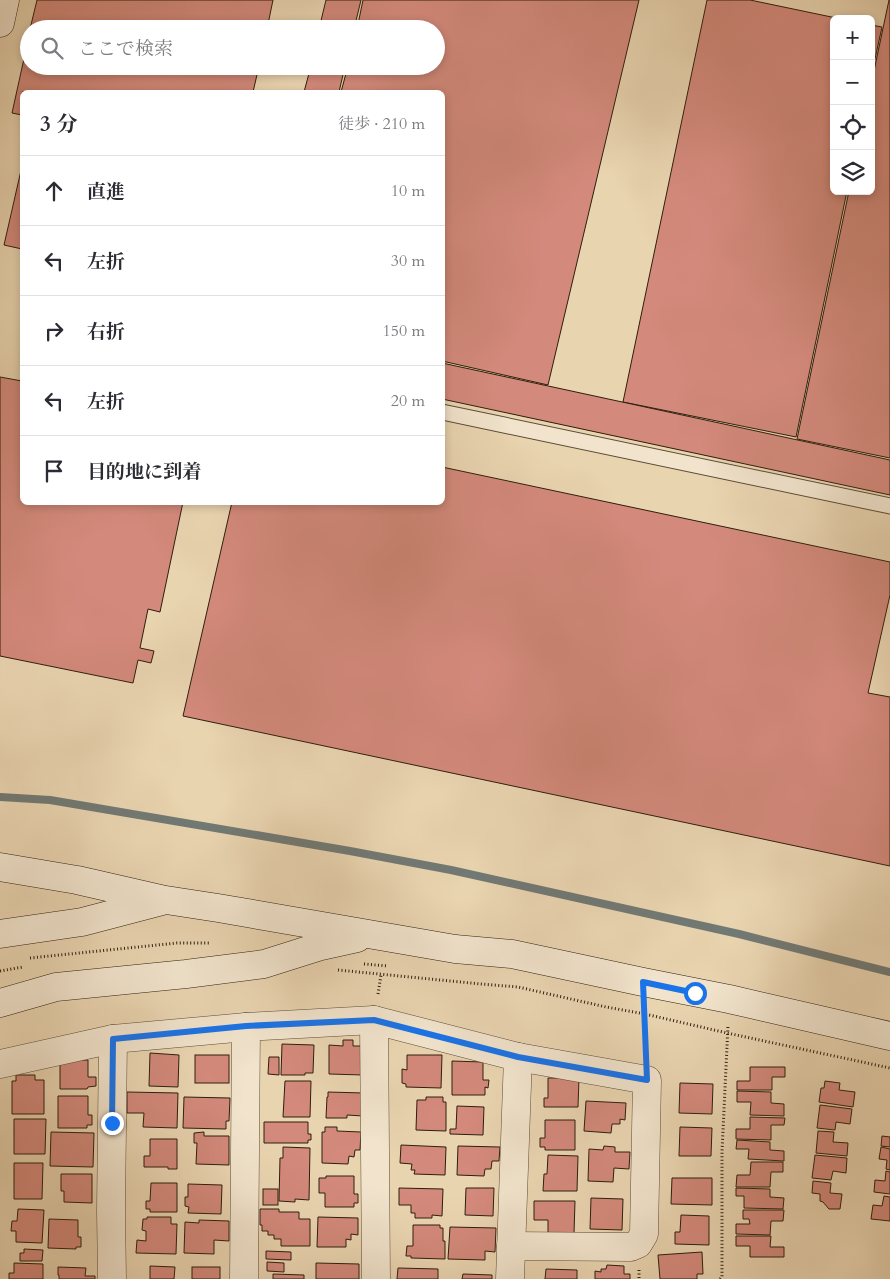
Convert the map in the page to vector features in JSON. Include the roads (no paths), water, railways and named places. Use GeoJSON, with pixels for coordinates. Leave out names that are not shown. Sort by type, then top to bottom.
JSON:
{"type":"FeatureCollection","features":[{"type":"Feature","properties":{"kind":"street"},"geometry":{"type":"LineString","coordinates":[[0,23],[5,0]]}},
{"type":"Feature","properties":{"kind":"street"},"geometry":{"type":"LineString","coordinates":[[0,867],[77,880],[166,900],[455,949],[512,954],[642,995],[729,999],[890,1036]]}},
{"type":"Feature","properties":{"kind":"street"},"geometry":{"type":"LineString","coordinates":[[0,934],[82,922],[166,900]]}},
{"type":"Feature","properties":{"kind":"street"},"geometry":{"type":"LineString","coordinates":[[0,1003],[56,987],[264,964],[321,946],[374,934]]}},
{"type":"Feature","properties":{"kind":"street"},"geometry":{"type":"LineString","coordinates":[[374,1020],[376,1279]]}},
{"type":"Feature","properties":{"kind":"street"},"geometry":{"type":"LineString","coordinates":[[0,1064],[113,1039],[246,1026],[374,1020],[518,1057],[647,1080],[644,1234],[638,1244],[631,1246],[511,1246]]}},
{"type":"Feature","properties":{"kind":"street"},"geometry":{"type":"LineString","coordinates":[[244,1279],[246,1026]]}},
{"type":"Feature","properties":{"kind":"street"},"geometry":{"type":"LineString","coordinates":[[112,1279],[113,1039]]}},
{"type":"Feature","properties":{"kind":"street"},"geometry":{"type":"LineString","coordinates":[[510,1279],[518,1057]]}},
{"type":"Feature","properties":{"kind":"lane"},"geometry":{"type":"LineString","coordinates":[[445,413],[890,506]]}},
{"type":"Feature","properties":{"kind":"waterway"},"geometry":{"type":"LineString","coordinates":[[0,797],[50,800],[451,870],[739,934],[890,972]]}}]}
